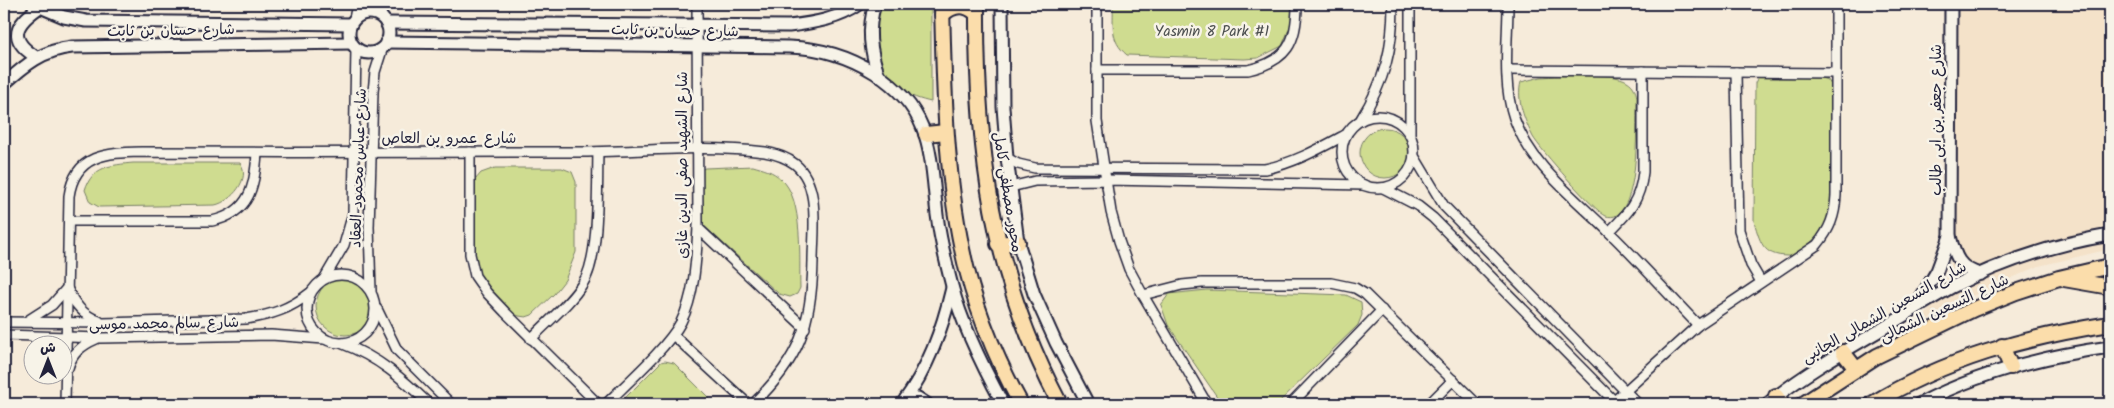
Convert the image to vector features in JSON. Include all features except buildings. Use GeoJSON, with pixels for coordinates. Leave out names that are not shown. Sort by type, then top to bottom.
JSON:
{"type":"FeatureCollection","features":[{"type":"Feature","properties":{"kind":"main road"},"geometry":{"type":"LineString","coordinates":[[976,8],[971,9],[959,6],[942,10],[944,110],[955,212],[970,279],[990,336],[1021,404]]}},
{"type":"Feature","properties":{"kind":"main road","name":"محور مصطفى كامل"},"geometry":{"type":"LineString","coordinates":[[976,8],[976,82],[990,204],[998,244],[1006,275],[1025,328],[1060,404]]}},
{"type":"Feature","properties":{"kind":"main road"},"geometry":{"type":"LineString","coordinates":[[926,134],[946,132]]}},
{"type":"Feature","properties":{"kind":"main road"},"geometry":{"type":"LineString","coordinates":[[998,244],[1018,242]]}},
{"type":"Feature","properties":{"kind":"main road","name":"شارع التسعين الشمالى"},"geometry":{"type":"LineString","coordinates":[[1803,404],[1877,356],[1974,309],[2016,292],[2059,278],[2110,266]]}},
{"type":"Feature","properties":{"kind":"main road"},"geometry":{"type":"LineString","coordinates":[[2059,278],[2110,287]]}},
{"type":"Feature","properties":{"kind":"main road"},"geometry":{"type":"LineString","coordinates":[[1872,404],[1915,380],[1944,367],[2002,346],[2037,337],[2110,324]]}},
{"type":"Feature","properties":{"kind":"main road"},"geometry":{"type":"LineString","coordinates":[[2002,346],[2011,367]]}},
{"type":"Feature","properties":{"kind":"main road"},"geometry":{"type":"LineString","coordinates":[[1843,352],[1856,369]]}},
{"type":"Feature","properties":{"kind":"street"},"geometry":{"type":"LineString","coordinates":[[357,4],[348,30],[353,46],[371,53],[385,45],[389,29],[378,4]]}},
{"type":"Feature","properties":{"kind":"street","name":"شارع الشهيد صفى الدين غازى"},"geometry":{"type":"LineString","coordinates":[[606,404],[672,335],[681,321],[688,299],[696,260],[698,228],[696,148],[697,4]]}},
{"type":"Feature","properties":{"kind":"street","name":"شارع حسان بن ثابت"},"geometry":{"type":"LineString","coordinates":[[385,21],[789,26],[820,22],[840,15],[860,4]]}},
{"type":"Feature","properties":{"kind":"street"},"geometry":{"type":"LineString","coordinates":[[875,4],[870,23],[870,41],[878,76]]}},
{"type":"Feature","properties":{"kind":"street"},"geometry":{"type":"LineString","coordinates":[[1002,4],[1002,63],[1007,158],[1018,242],[1034,294],[1056,343],[1088,404]]}},
{"type":"Feature","properties":{"kind":"street"},"geometry":{"type":"LineString","coordinates":[[1097,4],[1097,121],[1118,241],[1129,269],[1143,296],[1207,404]]}},
{"type":"Feature","properties":{"kind":"street"},"geometry":{"type":"LineString","coordinates":[[1097,70],[1248,70],[1263,67],[1276,59],[1287,48],[1295,34],[1297,4]]}},
{"type":"Feature","properties":{"kind":"street"},"geometry":{"type":"LineString","coordinates":[[1362,119],[1376,94],[1386,68],[1393,31],[1393,4]]}},
{"type":"Feature","properties":{"kind":"street"},"geometry":{"type":"LineString","coordinates":[[1410,4],[1410,134]]}},
{"type":"Feature","properties":{"kind":"street"},"geometry":{"type":"LineString","coordinates":[[1508,4],[1509,93],[1513,116],[1522,138],[1534,158],[1609,232],[1698,325]]}},
{"type":"Feature","properties":{"kind":"street"},"geometry":{"type":"LineString","coordinates":[[1011,187],[1035,181],[1106,180],[1364,185],[1383,188],[1418,206],[1434,218],[1614,403],[1698,325],[1817,245],[1828,231],[1835,213],[1836,4]]}},
{"type":"Feature","properties":{"kind":"street","name":"شارع جعفر بن ابى طالب"},"geometry":{"type":"LineString","coordinates":[[1951,4],[1950,236],[1957,260],[1972,272],[1980,274]]}},
{"type":"Feature","properties":{"kind":"street"},"geometry":{"type":"LineString","coordinates":[[36,6],[18,27],[18,38],[23,49],[36,57]]}},
{"type":"Feature","properties":{"kind":"street","name":"شارع حسان بن ثابت"},"geometry":{"type":"LineString","coordinates":[[36,6],[64,17],[86,21],[352,21]]}},
{"type":"Feature","properties":{"kind":"street"},"geometry":{"type":"LineString","coordinates":[[352,21],[368,12],[385,21]]}},
{"type":"Feature","properties":{"kind":"street","name":"شارع حسان بن ثابت"},"geometry":{"type":"LineString","coordinates":[[385,45],[696,44],[808,48],[845,57],[878,76],[895,86],[908,100],[919,116],[926,134],[937,217],[952,288],[973,342],[1003,404]]}},
{"type":"Feature","properties":{"kind":"street","name":"شارع عباس محمود العقاد"},"geometry":{"type":"LineString","coordinates":[[371,291],[369,227],[374,81],[385,45]]}},
{"type":"Feature","properties":{"kind":"street","name":"شارع حسان بن ثابت"},"geometry":{"type":"LineString","coordinates":[[4,84],[36,57],[58,48],[353,46]]}},
{"type":"Feature","properties":{"kind":"street","name":"شارع عباس محمود العقاد"},"geometry":{"type":"LineString","coordinates":[[324,279],[344,245],[351,224],[354,152],[353,46]]}},
{"type":"Feature","properties":{"kind":"street"},"geometry":{"type":"LineString","coordinates":[[1508,70],[1836,73]]}},
{"type":"Feature","properties":{"kind":"street"},"geometry":{"type":"LineString","coordinates":[[1609,232],[1628,214],[1636,202],[1641,187],[1643,172],[1643,71]]}},
{"type":"Feature","properties":{"kind":"street"},"geometry":{"type":"LineString","coordinates":[[1736,72],[1739,230],[1751,265],[1761,282]]}},
{"type":"Feature","properties":{"kind":"street"},"geometry":{"type":"LineString","coordinates":[[1007,158],[1018,164],[1035,168],[1265,168],[1291,162],[1345,136],[1355,123],[1362,119],[1372,116],[1388,117],[1403,125],[1410,134],[1413,141],[1414,156],[1411,168],[1404,178],[1383,188]]}},
{"type":"Feature","properties":{"kind":"street"},"geometry":{"type":"LineString","coordinates":[[1345,136],[1342,155],[1344,164],[1355,180],[1364,185]]}},
{"type":"Feature","properties":{"kind":"street","name":"شارع عمرو بن العاص"},"geometry":{"type":"LineString","coordinates":[[66,336],[71,182],[87,162],[102,155],[141,152],[598,152],[696,148],[773,154],[794,163],[803,172],[809,186],[813,220],[813,275],[805,328],[794,353],[772,386],[753,404]]}},
{"type":"Feature","properties":{"kind":"street"},"geometry":{"type":"LineString","coordinates":[[470,152],[472,268],[475,276],[487,294],[598,404]]}},
{"type":"Feature","properties":{"kind":"street"},"geometry":{"type":"LineString","coordinates":[[531,339],[578,290],[591,267],[594,245],[598,152]]}},
{"type":"Feature","properties":{"kind":"street"},"geometry":{"type":"LineString","coordinates":[[69,222],[212,221],[222,219],[232,214],[247,200],[256,179],[257,153]]}},
{"type":"Feature","properties":{"kind":"street"},"geometry":{"type":"LineString","coordinates":[[1414,156],[1444,206],[1638,404]]}},
{"type":"Feature","properties":{"kind":"street"},"geometry":{"type":"LineString","coordinates":[[698,228],[805,328]]}},
{"type":"Feature","properties":{"kind":"street","name":"شارع التسعين الشمالى الجانبى"},"geometry":{"type":"LineString","coordinates":[[1775,402],[1809,372],[1913,310],[1980,274],[2056,247],[2110,235]]}},
{"type":"Feature","properties":{"kind":"street","name":"شارع جعفر بن ابى طالب"},"geometry":{"type":"LineString","coordinates":[[1913,310],[1937,272],[1950,236]]}},
{"type":"Feature","properties":{"kind":"street"},"geometry":{"type":"LineString","coordinates":[[429,404],[399,375],[383,363],[361,350],[343,343],[324,339],[316,332],[308,319],[307,303],[310,294],[324,279],[332,276],[350,275],[358,279],[371,291],[381,321],[397,350],[450,404]]}},
{"type":"Feature","properties":{"kind":"street"},"geometry":{"type":"LineString","coordinates":[[1143,296],[1168,288],[1202,283],[1332,283],[1355,288],[1365,294],[1382,310],[1476,404]]}},
{"type":"Feature","properties":{"kind":"street"},"geometry":{"type":"LineString","coordinates":[[24,322],[52,305],[67,288],[71,298],[81,310],[103,323]]}},
{"type":"Feature","properties":{"kind":"street"},"geometry":{"type":"LineString","coordinates":[[904,401],[936,345],[952,288]]}},
{"type":"Feature","properties":{"kind":"street","name":"شارع سالم محمد موسى"},"geometry":{"type":"LineString","coordinates":[[4,322],[103,323],[246,319],[266,316],[283,310],[298,303],[310,294]]}},
{"type":"Feature","properties":{"kind":"street"},"geometry":{"type":"LineString","coordinates":[[343,343],[354,341],[364,335],[371,326],[375,316],[376,304]]}},
{"type":"Feature","properties":{"kind":"street"},"geometry":{"type":"LineString","coordinates":[[1291,404],[1382,310]]}},
{"type":"Feature","properties":{"kind":"street","name":"شارع سالم محمد موسى"},"geometry":{"type":"LineString","coordinates":[[72,338],[271,335],[324,339]]}},
{"type":"Feature","properties":{"kind":"street"},"geometry":{"type":"LineString","coordinates":[[672,335],[748,404]]}},
{"type":"Feature","properties":{"kind":"street","name":"شارع سالم محمد موسى"},"geometry":{"type":"LineString","coordinates":[[4,336],[22,336]]}},
{"type":"Feature","properties":{"kind":"street"},"geometry":{"type":"LineString","coordinates":[[72,357],[80,347],[100,338]]}},
{"type":"Feature","properties":{"kind":"street"},"geometry":{"type":"LineString","coordinates":[[1919,404],[1953,388],[2011,367],[2110,347]]}},
{"type":"Feature","properties":{"kind":"street"},"geometry":{"type":"LineString","coordinates":[[1429,404],[1453,380]]}},
{"type":"Feature","properties":{"kind":"street","name":"شارع عمرو بن العاص"},"geometry":{"type":"LineString","coordinates":[[64,386],[65,404]]}},
{"type":"Feature","properties":{"kind":"street"},"geometry":{"type":"LineString","coordinates":[[904,401],[918,398],[927,404]]}},
{"type":"Feature","properties":{"kind":"shaded area"},"geometry":{"type":"Polygon","coordinates":[[[1959,4],[2110,4],[2110,249],[2039,266],[1980,292],[1921,323],[1945,284],[1954,251],[1959,4]]]}},
{"type":"Feature","properties":{"kind":"green space"},"geometry":{"type":"Polygon","coordinates":[[[883,4],[931,4],[931,102],[900,90],[892,85],[881,72],[877,60],[876,35],[877,19],[883,4]]]}},
{"type":"Feature","properties":{"kind":"green space","name":"Yasmin 8 Park #1"},"geometry":{"type":"Polygon","coordinates":[[[1113,4],[1293,4],[1292,22],[1282,46],[1258,58],[1244,59],[1127,55],[1117,44],[1115,38],[1113,4]]]}},
{"type":"Feature","properties":{"kind":"green space"},"geometry":{"type":"Polygon","coordinates":[[[1759,75],[1817,77],[1828,80],[1831,85],[1831,213],[1824,227],[1815,238],[1793,256],[1776,254],[1765,248],[1754,221],[1755,83],[1759,75]]]}},
{"type":"Feature","properties":{"kind":"green space"},"geometry":{"type":"Polygon","coordinates":[[[1611,76],[1627,81],[1634,88],[1637,97],[1633,178],[1630,194],[1617,215],[1612,217],[1606,216],[1600,212],[1579,192],[1533,137],[1520,103],[1520,89],[1521,82],[1541,77],[1611,76]]]}},
{"type":"Feature","properties":{"kind":"green space"},"geometry":{"type":"Polygon","coordinates":[[[1385,128],[1403,135],[1410,153],[1403,171],[1385,178],[1367,171],[1360,153],[1367,135],[1385,128]]]}},
{"type":"Feature","properties":{"kind":"green space"},"geometry":{"type":"Polygon","coordinates":[[[133,163],[240,163],[243,175],[242,182],[233,194],[215,205],[99,207],[90,202],[85,190],[92,176],[110,166],[133,163]]]}},
{"type":"Feature","properties":{"kind":"green space"},"geometry":{"type":"Polygon","coordinates":[[[753,166],[778,176],[788,188],[794,200],[799,230],[800,288],[797,294],[790,297],[779,294],[702,224],[699,170],[705,168],[753,166]]]}},
{"type":"Feature","properties":{"kind":"green space"},"geometry":{"type":"Polygon","coordinates":[[[495,168],[562,168],[572,172],[576,182],[576,252],[565,280],[554,294],[532,315],[526,317],[512,313],[481,282],[474,263],[475,180],[481,173],[495,168]]]}},
{"type":"Feature","properties":{"kind":"green space"},"geometry":{"type":"Polygon","coordinates":[[[339,277],[351,277],[366,285],[374,300],[374,312],[366,327],[351,335],[339,335],[324,327],[316,312],[316,300],[324,285],[339,277]]]}},
{"type":"Feature","properties":{"kind":"green space"},"geometry":{"type":"Polygon","coordinates":[[[1207,290],[1346,295],[1361,302],[1362,315],[1358,325],[1277,404],[1222,404],[1168,325],[1161,305],[1169,294],[1207,290]]]}},
{"type":"Feature","properties":{"kind":"green space"},"geometry":{"type":"Polygon","coordinates":[[[661,362],[674,363],[715,404],[619,404],[661,362]]]}}]}
